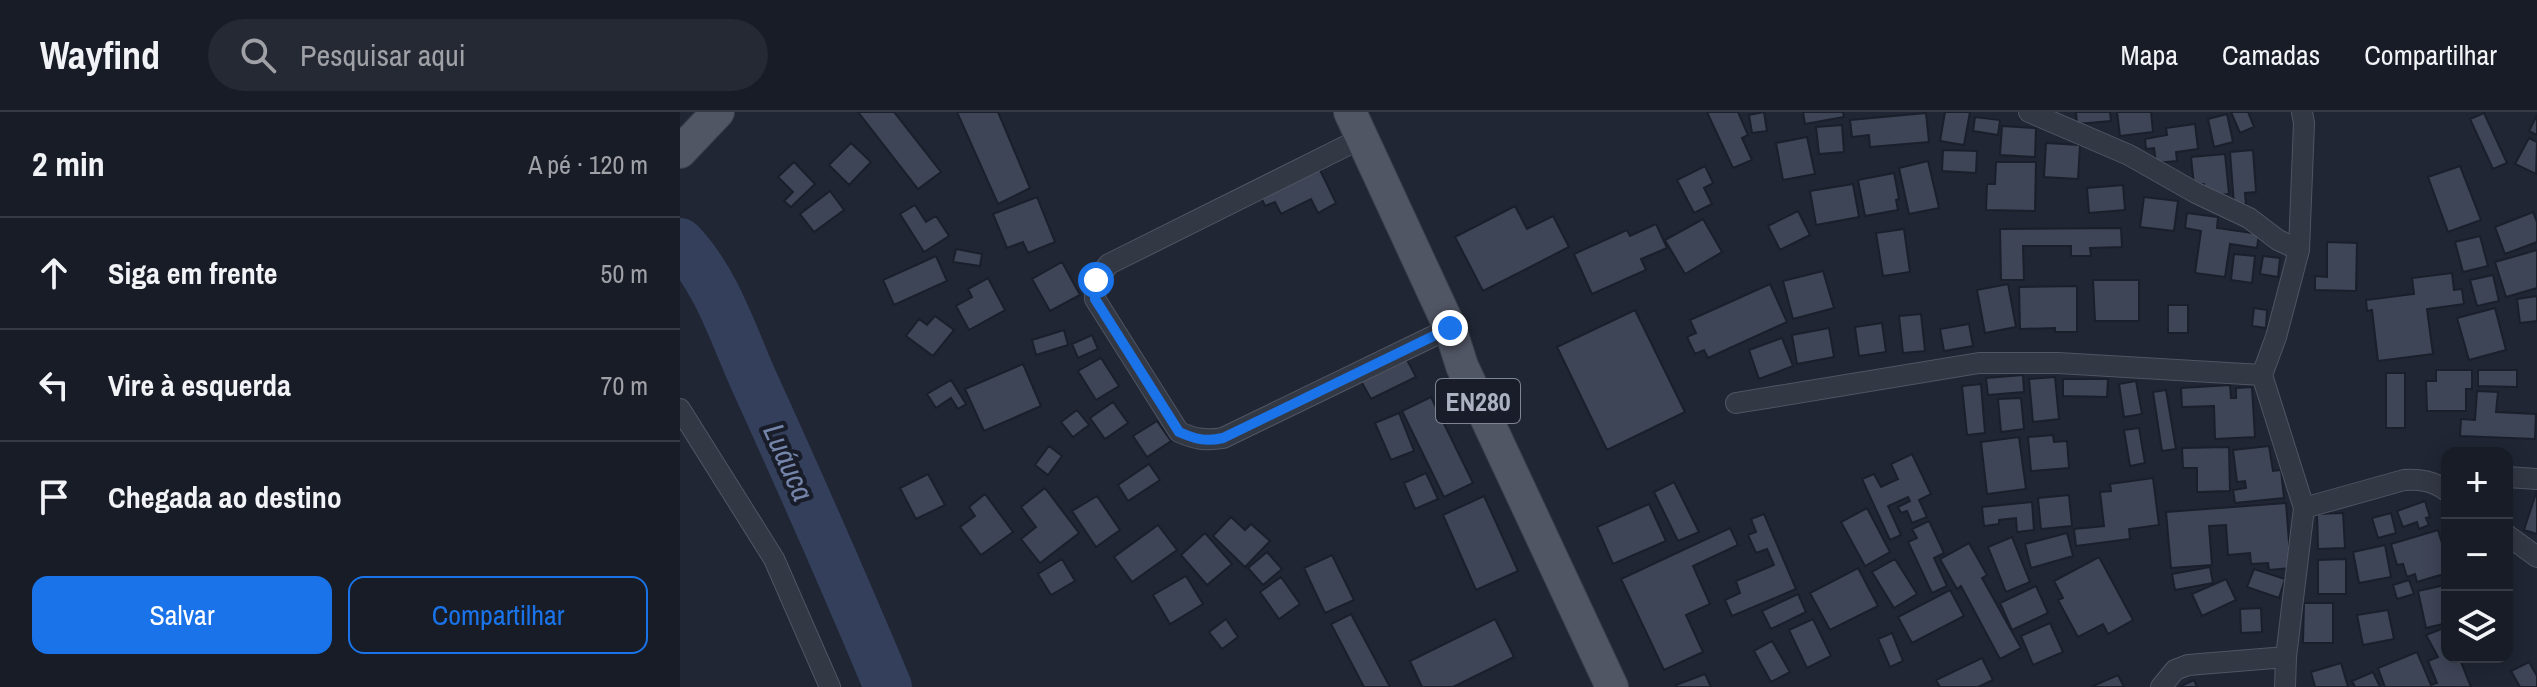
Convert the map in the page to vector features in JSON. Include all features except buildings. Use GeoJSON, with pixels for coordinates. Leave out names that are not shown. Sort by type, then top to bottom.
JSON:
{"type":"FeatureCollection","features":[{"type":"Feature","properties":{"kind":"main road"},"geometry":{"type":"LineString","coordinates":[[680,152],[718,112]]}},
{"type":"Feature","properties":{"kind":"main road","name":"EN280"},"geometry":{"type":"LineString","coordinates":[[1356,125],[1450,328],[1462,366],[1612,687]]}},
{"type":"Feature","properties":{"kind":"street"},"geometry":{"type":"LineString","coordinates":[[2029,112],[2129,155],[2196,193],[2249,218],[2278,240],[2299,250]]}},
{"type":"Feature","properties":{"kind":"street"},"geometry":{"type":"LineString","coordinates":[[2285,687],[2304,508],[2262,375],[2276,337],[2299,250],[2302,112]]}},
{"type":"Feature","properties":{"kind":"street"},"geometry":{"type":"LineString","coordinates":[[1356,125],[1109,264],[1096,280],[1095,299],[1179,432],[1196,440],[1208,441],[1223,438],[1450,328]]}},
{"type":"Feature","properties":{"kind":"street"},"geometry":{"type":"LineString","coordinates":[[1736,403],[1979,363],[2058,363],[2262,375]]}},
{"type":"Feature","properties":{"kind":"street"},"geometry":{"type":"LineString","coordinates":[[680,409],[774,559],[830,687]]}},
{"type":"Feature","properties":{"kind":"street"},"geometry":{"type":"LineString","coordinates":[[2513,477],[2537,479]]}},
{"type":"Feature","properties":{"kind":"street"},"geometry":{"type":"LineString","coordinates":[[2420,479],[2441,487]]}},
{"type":"Feature","properties":{"kind":"street"},"geometry":{"type":"LineString","coordinates":[[2304,508],[2404,480],[2441,479]]}},
{"type":"Feature","properties":{"kind":"street"},"geometry":{"type":"LineString","coordinates":[[2513,539],[2537,557]]}},
{"type":"Feature","properties":{"kind":"street"},"geometry":{"type":"LineString","coordinates":[[2161,687],[2175,670],[2188,665],[2286,657]]}},
{"type":"Feature","properties":{"kind":"waterway","name":"Luáuca"},"geometry":{"type":"LineString","coordinates":[[680,242],[704,273],[723,308],[888,687]]}},
{"type":"Feature","properties":{"kind":"route"},"geometry":{"type":"LineString","coordinates":[[1096,280],[1095,299],[1179,432],[1196,440],[1223,438],[1450,328]]}}]}
